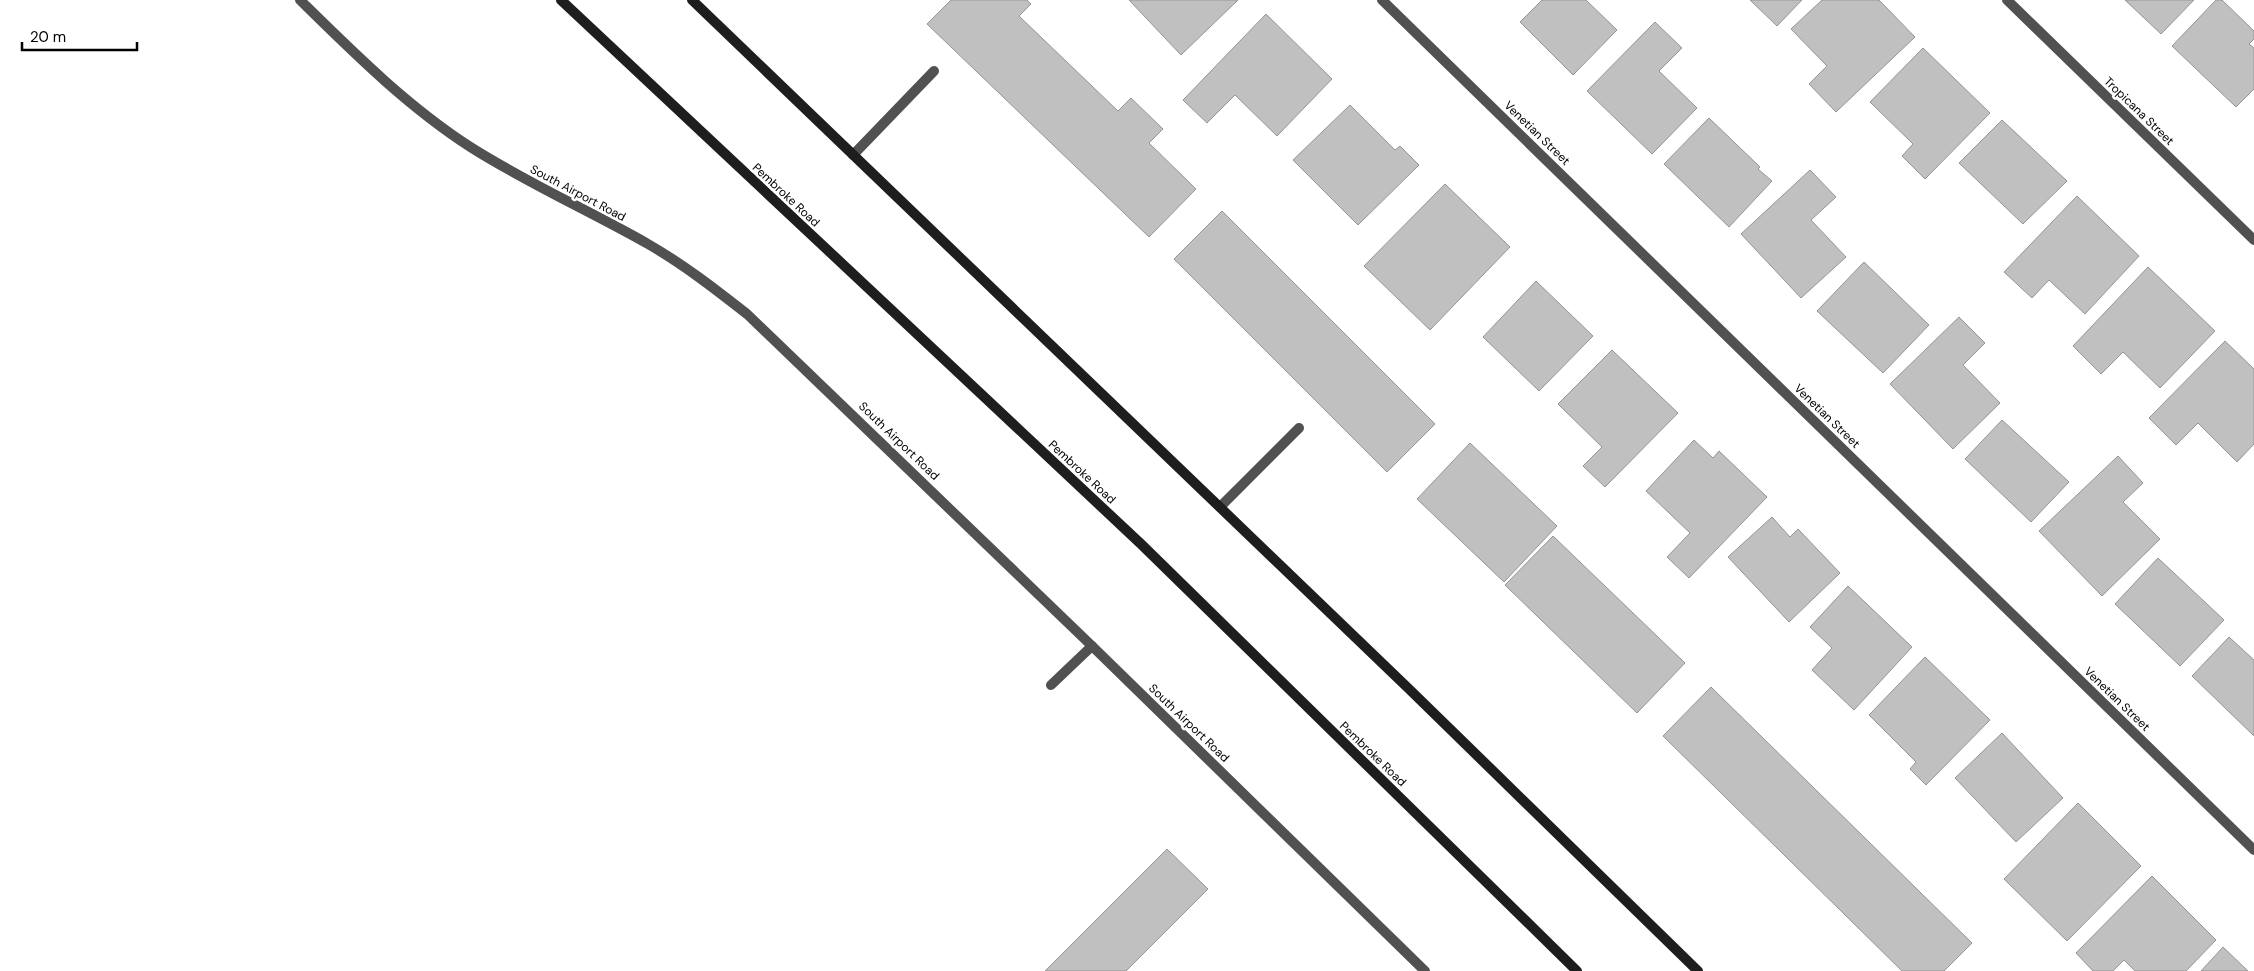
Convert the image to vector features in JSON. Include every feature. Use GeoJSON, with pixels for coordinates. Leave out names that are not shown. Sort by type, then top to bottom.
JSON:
{"type":"FeatureCollection","features":[{"type":"Feature","properties":{"kind":"main road","name":"Pembroke Road"},"geometry":{"type":"LineString","coordinates":[[561,0],[1140,544],[1577,971]]}},
{"type":"Feature","properties":{"kind":"main road"},"geometry":{"type":"LineString","coordinates":[[692,0],[1698,971]]}},
{"type":"Feature","properties":{"kind":"street","name":"South Airport Road"},"geometry":{"type":"LineString","coordinates":[[300,0],[387,83],[438,124],[514,173],[649,244],[698,276],[747,314],[1092,646],[1425,971]]}},
{"type":"Feature","properties":{"kind":"street","name":"Venetian Street"},"geometry":{"type":"LineString","coordinates":[[1382,0],[2254,850]]}},
{"type":"Feature","properties":{"kind":"street","name":"Tropicana Street"},"geometry":{"type":"LineString","coordinates":[[2007,0],[2254,240]]}},
{"type":"Feature","properties":{"kind":"street"},"geometry":{"type":"LineString","coordinates":[[853,154],[934,71]]}},
{"type":"Feature","properties":{"kind":"street"},"geometry":{"type":"LineString","coordinates":[[1220,508],[1299,428]]}},
{"type":"Feature","properties":{"kind":"street"},"geometry":{"type":"LineString","coordinates":[[1051,685],[1092,646]]}},
{"type":"Feature","properties":{"kind":"building"},"geometry":{"type":"Polygon","coordinates":[[[951,0],[1027,0],[1031,4],[1019,16],[1118,111],[1131,98],[1163,129],[1149,143],[1196,189],[1149,237],[927,24],[951,0]]]}},
{"type":"Feature","properties":{"kind":"building"},"geometry":{"type":"Polygon","coordinates":[[[1129,0],[1238,0],[1181,55],[1129,0]]]}},
{"type":"Feature","properties":{"kind":"building"},"geometry":{"type":"Polygon","coordinates":[[[1542,0],[1586,0],[1617,30],[1573,75],[1520,22],[1542,0]]]}},
{"type":"Feature","properties":{"kind":"building"},"geometry":{"type":"Polygon","coordinates":[[[1750,0],[1802,0],[1777,26],[1750,0]]]}},
{"type":"Feature","properties":{"kind":"building"},"geometry":{"type":"Polygon","coordinates":[[[1822,0],[1879,0],[1915,37],[1836,112],[1809,84],[1827,66],[1791,29],[1822,0]]]}},
{"type":"Feature","properties":{"kind":"building"},"geometry":{"type":"Polygon","coordinates":[[[2125,0],[2194,0],[2161,34],[2125,0]]]}},
{"type":"Feature","properties":{"kind":"building"},"geometry":{"type":"Polygon","coordinates":[[[2216,0],[2222,0],[2254,31],[2254,39],[2249,44],[2254,48],[2254,89],[2236,107],[2172,46],[2216,0]]]}},
{"type":"Feature","properties":{"kind":"building"},"geometry":{"type":"Polygon","coordinates":[[[1266,14],[1332,79],[1277,136],[1235,95],[1207,123],[1183,100],[1266,14]]]}},
{"type":"Feature","properties":{"kind":"building"},"geometry":{"type":"Polygon","coordinates":[[[1655,22],[1682,48],[1659,71],[1697,108],[1652,154],[1587,91],[1655,22]]]}},
{"type":"Feature","properties":{"kind":"building"},"geometry":{"type":"Polygon","coordinates":[[[1923,48],[1990,113],[1925,179],[1902,156],[1913,144],[1870,102],[1923,48]]]}},
{"type":"Feature","properties":{"kind":"building"},"geometry":{"type":"Polygon","coordinates":[[[1350,105],[1395,150],[1400,146],[1419,165],[1358,225],[1293,160],[1350,105]]]}},
{"type":"Feature","properties":{"kind":"building"},"geometry":{"type":"Polygon","coordinates":[[[1709,118],[1772,181],[1729,227],[1664,164],[1709,118]]]}},
{"type":"Feature","properties":{"kind":"building"},"geometry":{"type":"Polygon","coordinates":[[[2002,120],[2067,181],[2023,224],[1959,163],[2002,120]]]}},
{"type":"Feature","properties":{"kind":"building"},"geometry":{"type":"Polygon","coordinates":[[[1810,170],[1836,197],[1811,220],[1846,257],[1801,298],[1741,234],[1810,170]]]}},
{"type":"Feature","properties":{"kind":"building"},"geometry":{"type":"Polygon","coordinates":[[[1445,184],[1510,247],[1430,330],[1364,266],[1445,184]]]}},
{"type":"Feature","properties":{"kind":"building"},"geometry":{"type":"Polygon","coordinates":[[[2077,196],[2139,256],[2085,314],[2049,280],[2032,298],[2004,272],[2077,196]]]}},
{"type":"Feature","properties":{"kind":"building"},"geometry":{"type":"Polygon","coordinates":[[[1222,211],[1435,424],[1387,472],[1174,259],[1222,211]]]}},
{"type":"Feature","properties":{"kind":"building"},"geometry":{"type":"Polygon","coordinates":[[[1864,262],[1929,325],[1883,373],[1817,311],[1864,262]]]}},
{"type":"Feature","properties":{"kind":"building"},"geometry":{"type":"Polygon","coordinates":[[[2148,267],[2215,331],[2160,388],[2123,352],[2101,374],[2073,346],[2148,267]]]}},
{"type":"Feature","properties":{"kind":"building"},"geometry":{"type":"Polygon","coordinates":[[[1536,281],[1593,336],[1539,391],[1483,337],[1536,281]]]}},
{"type":"Feature","properties":{"kind":"building"},"geometry":{"type":"Polygon","coordinates":[[[1959,317],[1985,343],[1963,365],[2000,403],[1953,449],[1890,384],[1959,317]]]}},
{"type":"Feature","properties":{"kind":"building"},"geometry":{"type":"Polygon","coordinates":[[[2225,341],[2254,369],[2254,444],[2237,462],[2198,423],[2176,445],[2149,418],[2225,341]]]}},
{"type":"Feature","properties":{"kind":"building"},"geometry":{"type":"Polygon","coordinates":[[[1612,350],[1678,413],[1605,487],[1583,466],[1602,447],[1558,404],[1612,350]]]}},
{"type":"Feature","properties":{"kind":"building"},"geometry":{"type":"Polygon","coordinates":[[[2002,420],[2069,482],[2031,522],[1965,459],[2002,420]]]}},
{"type":"Feature","properties":{"kind":"building"},"geometry":{"type":"Polygon","coordinates":[[[1694,440],[1713,458],[1719,451],[1767,497],[1689,578],[1667,557],[1690,533],[1646,491],[1694,440]]]}},
{"type":"Feature","properties":{"kind":"building"},"geometry":{"type":"Polygon","coordinates":[[[1470,443],[1557,526],[1504,582],[1417,499],[1470,443]]]}},
{"type":"Feature","properties":{"kind":"building"},"geometry":{"type":"Polygon","coordinates":[[[2118,456],[2143,483],[2123,502],[2160,539],[2102,596],[2039,531],[2118,456]]]}},
{"type":"Feature","properties":{"kind":"building"},"geometry":{"type":"Polygon","coordinates":[[[1772,517],[1790,537],[1798,529],[1840,573],[1789,622],[1728,557],[1772,517]]]}},
{"type":"Feature","properties":{"kind":"building"},"geometry":{"type":"Polygon","coordinates":[[[1553,536],[1685,663],[1637,713],[1505,585],[1553,536]]]}},
{"type":"Feature","properties":{"kind":"building"},"geometry":{"type":"Polygon","coordinates":[[[2158,558],[2224,620],[2180,666],[2115,604],[2158,558]]]}},
{"type":"Feature","properties":{"kind":"building"},"geometry":{"type":"Polygon","coordinates":[[[1848,586],[1912,647],[1854,710],[1812,670],[1832,648],[1810,627],[1848,586]]]}},
{"type":"Feature","properties":{"kind":"building"},"geometry":{"type":"Polygon","coordinates":[[[2229,637],[2254,660],[2254,736],[2192,676],[2229,637]]]}},
{"type":"Feature","properties":{"kind":"building"},"geometry":{"type":"Polygon","coordinates":[[[1925,657],[1990,720],[1926,785],[1910,769],[1916,762],[1869,715],[1925,657]]]}},
{"type":"Feature","properties":{"kind":"building"},"geometry":{"type":"Polygon","coordinates":[[[1711,687],[1972,943],[1944,971],[1902,971],[1663,736],[1711,687]]]}},
{"type":"Feature","properties":{"kind":"building"},"geometry":{"type":"Polygon","coordinates":[[[2002,733],[2063,798],[2016,842],[1955,778],[2002,733]]]}},
{"type":"Feature","properties":{"kind":"building"},"geometry":{"type":"Polygon","coordinates":[[[2078,803],[2141,866],[2067,941],[2004,879],[2078,803]]]}},
{"type":"Feature","properties":{"kind":"building"},"geometry":{"type":"Polygon","coordinates":[[[1167,849],[1208,889],[1126,971],[1045,971],[1167,849]]]}},
{"type":"Feature","properties":{"kind":"building"},"geometry":{"type":"Polygon","coordinates":[[[2152,876],[2216,940],[2186,971],[2135,971],[2124,960],[2113,971],[2093,971],[2076,953],[2152,876]]]}},
{"type":"Feature","properties":{"kind":"building"},"geometry":{"type":"Polygon","coordinates":[[[2223,947],[2248,971],[2201,971],[2223,947]]]}}]}
